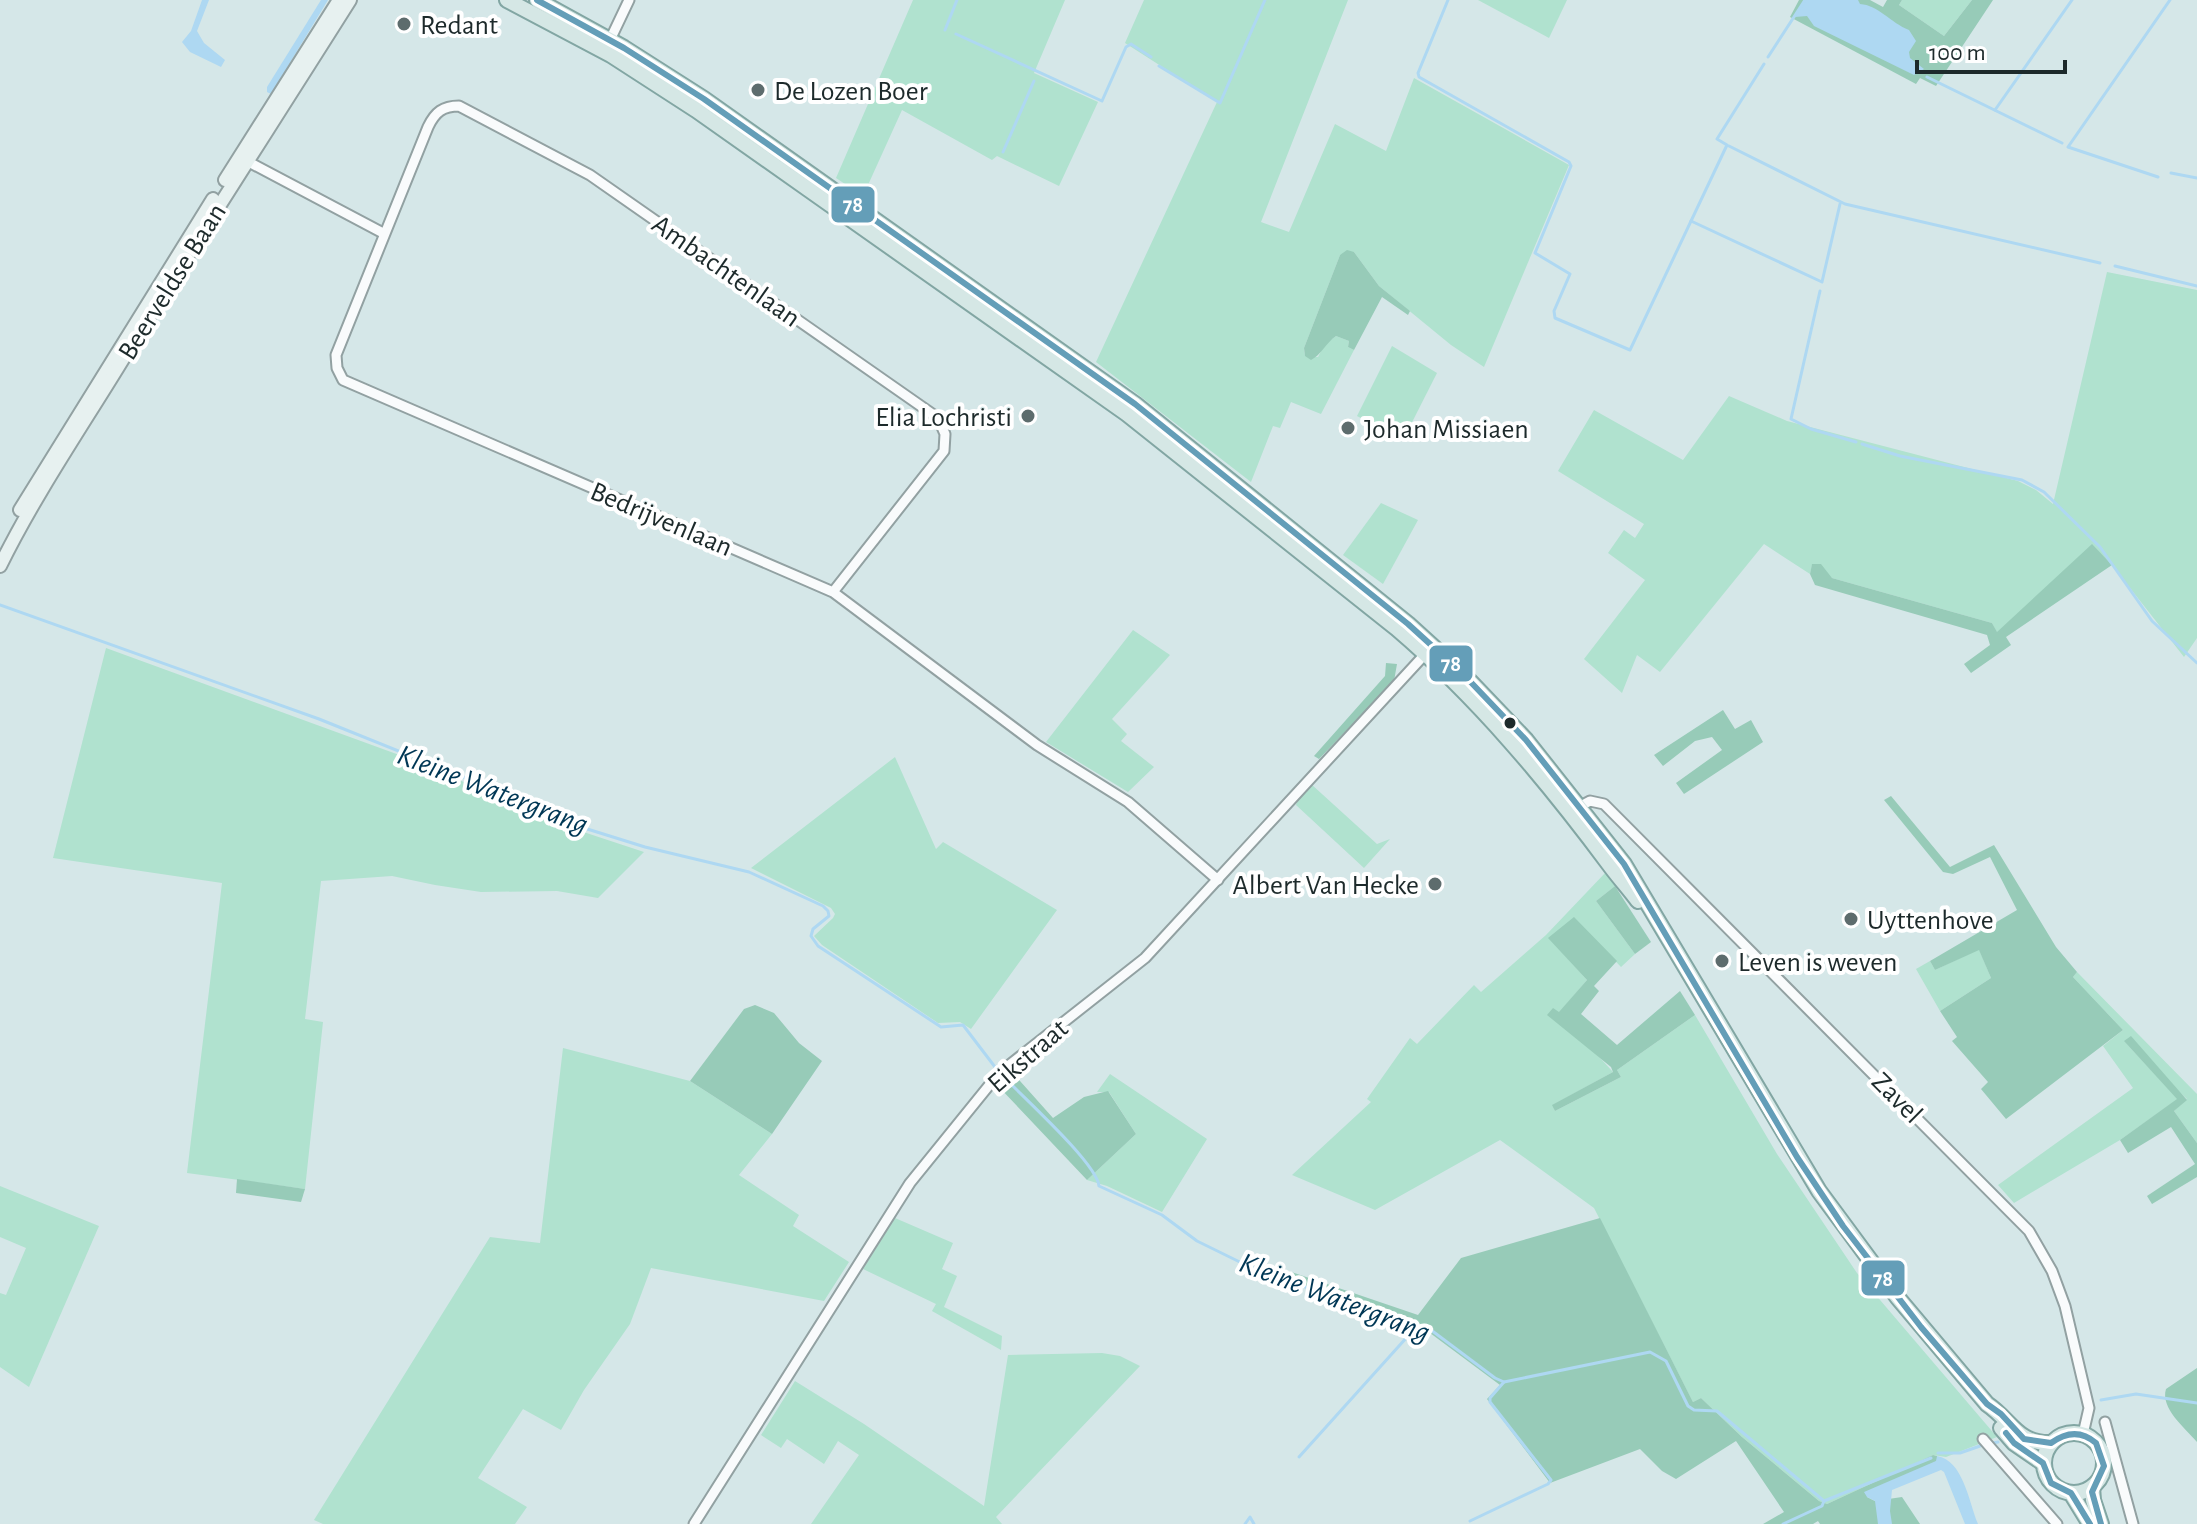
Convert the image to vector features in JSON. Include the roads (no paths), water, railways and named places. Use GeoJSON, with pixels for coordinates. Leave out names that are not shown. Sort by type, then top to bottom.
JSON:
{"type":"FeatureCollection","features":[{"type":"Feature","properties":{"kind":"main road","name":"Beerveldse Baan"},"geometry":{"type":"LineString","coordinates":[[0,566],[29,511],[339,0]]}},
{"type":"Feature","properties":{"kind":"main road","name":"Beerveldse Baan"},"geometry":{"type":"LineString","coordinates":[[0,547],[47,464],[350,0]]}},
{"type":"Feature","properties":{"kind":"main road"},"geometry":{"type":"LineString","coordinates":[[507,0],[611,55],[696,110],[1127,414],[1430,650]]}},
{"type":"Feature","properties":{"kind":"main road"},"geometry":{"type":"LineString","coordinates":[[537,0],[610,40],[704,99],[1135,404],[1430,650],[1590,827],[1652,922],[1666,936],[1797,1157],[1843,1226],[1903,1304],[1987,1404],[2024,1439],[2051,1443]]}},
{"type":"Feature","properties":{"kind":"main road"},"geometry":{"type":"LineString","coordinates":[[1987,1404],[1991,1416],[2014,1443],[2043,1463],[2051,1483],[2071,1493],[2090,1524]]}},
{"type":"Feature","properties":{"kind":"main road"},"geometry":{"type":"LineString","coordinates":[[2043,1463],[2051,1443],[2062,1435],[2083,1434],[2096,1443],[2103,1458],[2102,1474],[2092,1487],[2071,1493]]}},
{"type":"Feature","properties":{"kind":"main road"},"geometry":{"type":"LineString","coordinates":[[2092,1487],[2101,1524]]}},
{"type":"Feature","properties":{"kind":"street"},"geometry":{"type":"LineString","coordinates":[[610,40],[629,0]]}},
{"type":"Feature","properties":{"kind":"street","name":"Ambachtenlaan"},"geometry":{"type":"LineString","coordinates":[[383,233],[432,117],[449,106],[459,106],[590,175],[938,418],[945,434],[944,451],[833,592]]}},
{"type":"Feature","properties":{"kind":"street"},"geometry":{"type":"LineString","coordinates":[[244,159],[383,233]]}},
{"type":"Feature","properties":{"kind":"street","name":"Bedrijvenlaan"},"geometry":{"type":"LineString","coordinates":[[383,233],[336,355],[337,368],[343,380],[833,592],[1037,745],[1128,802],[1218,880]]}},
{"type":"Feature","properties":{"kind":"street","name":"Eikstraat"},"geometry":{"type":"LineString","coordinates":[[694,1524],[910,1183],[982,1094],[1008,1066],[1145,958],[1430,650]]}},
{"type":"Feature","properties":{"kind":"street"},"geometry":{"type":"LineString","coordinates":[[1575,809],[1596,801],[1613,813],[1590,827]]}},
{"type":"Feature","properties":{"kind":"street","name":"Zavel"},"geometry":{"type":"LineString","coordinates":[[1613,813],[2029,1231],[2052,1271],[2065,1306],[2089,1408],[2083,1434]]}},
{"type":"Feature","properties":{"kind":"street"},"geometry":{"type":"LineString","coordinates":[[2105,1422],[2133,1524]]}},
{"type":"Feature","properties":{"kind":"street"},"geometry":{"type":"LineString","coordinates":[[1983,1439],[2057,1524]]}},
{"type":"Feature","properties":{"kind":"water"},"geometry":{"type":"Polygon","coordinates":[[[202,0],[209,0],[197,31],[204,43],[225,60],[221,67],[190,52],[182,42],[191,31],[202,0]]]}},
{"type":"Feature","properties":{"kind":"water"},"geometry":{"type":"Polygon","coordinates":[[[321,0],[328,0],[271,94],[267,92],[267,87],[321,0]]]}},
{"type":"Feature","properties":{"kind":"water"},"geometry":{"type":"Polygon","coordinates":[[[1805,0],[1858,0],[1860,4],[1879,11],[1909,30],[1916,41],[1909,52],[1910,58],[1924,69],[1914,75],[1814,26],[1807,16],[1795,17],[1805,0]]]}},
{"type":"Feature","properties":{"kind":"water"},"geometry":{"type":"Polygon","coordinates":[[[1937,1456],[1946,1459],[1959,1473],[1978,1524],[1965,1524],[1941,1470],[1892,1490],[1892,1524],[1878,1524],[1875,1501],[1864,1492],[1936,1461],[1937,1456]]]}},
{"type":"Feature","properties":{"kind":"waterway"},"geometry":{"type":"LineString","coordinates":[[945,30],[957,0]]}},
{"type":"Feature","properties":{"kind":"waterway"},"geometry":{"type":"LineString","coordinates":[[1159,66],[1220,103],[1265,0]]}},
{"type":"Feature","properties":{"kind":"waterway"},"geometry":{"type":"LineString","coordinates":[[1448,0],[1419,77],[1569,162],[1571,166],[1535,253],[1570,274],[1554,311],[1555,318],[1630,350],[1727,145],[1717,139],[1764,64]]}},
{"type":"Feature","properties":{"kind":"waterway"},"geometry":{"type":"LineString","coordinates":[[1768,57],[1805,0]]}},
{"type":"Feature","properties":{"kind":"waterway"},"geometry":{"type":"LineString","coordinates":[[1995,110],[2072,0]]}},
{"type":"Feature","properties":{"kind":"waterway"},"geometry":{"type":"LineString","coordinates":[[2158,177],[2068,147],[2170,0]]}},
{"type":"Feature","properties":{"kind":"waterway"},"geometry":{"type":"LineString","coordinates":[[956,34],[1102,101],[1126,47],[1131,44],[1151,57]]}},
{"type":"Feature","properties":{"kind":"waterway"},"geometry":{"type":"LineString","coordinates":[[1927,77],[2062,143]]}},
{"type":"Feature","properties":{"kind":"waterway"},"geometry":{"type":"LineString","coordinates":[[1003,152],[1034,81]]}},
{"type":"Feature","properties":{"kind":"waterway"},"geometry":{"type":"LineString","coordinates":[[1729,146],[1845,204],[2100,263]]}},
{"type":"Feature","properties":{"kind":"waterway"},"geometry":{"type":"LineString","coordinates":[[2171,173],[2197,178]]}},
{"type":"Feature","properties":{"kind":"waterway"},"geometry":{"type":"LineString","coordinates":[[1691,221],[1822,282],[1840,204]]}},
{"type":"Feature","properties":{"kind":"waterway"},"geometry":{"type":"LineString","coordinates":[[2115,266],[2197,286]]}},
{"type":"Feature","properties":{"kind":"waterway"},"geometry":{"type":"LineString","coordinates":[[1820,291],[1791,419],[1811,429],[1856,442]]}},
{"type":"Feature","properties":{"kind":"waterway"},"geometry":{"type":"LineString","coordinates":[[1862,444],[1900,456],[2022,480],[2044,492],[2100,547],[2152,621],[2197,663]]}},
{"type":"Feature","properties":{"kind":"waterway","name":"Kleine Watergrang"},"geometry":{"type":"LineString","coordinates":[[0,605],[319,719],[478,783],[552,818],[645,847],[749,872],[823,906],[829,916],[813,929],[811,936],[818,946],[941,1027],[963,1025],[995,1067]]}},
{"type":"Feature","properties":{"kind":"waterway","name":"Kleine Watergrang"},"geometry":{"type":"LineString","coordinates":[[1006,1079],[1074,1148],[1099,1186],[1162,1215],[1197,1241],[1250,1267],[1413,1326],[1427,1327],[1504,1382],[1650,1352],[1666,1361],[1688,1406],[1694,1410],[1717,1411],[1824,1501],[1931,1458]]}},
{"type":"Feature","properties":{"kind":"waterway"},"geometry":{"type":"LineString","coordinates":[[1299,1457],[1417,1326]]}},
{"type":"Feature","properties":{"kind":"waterway"},"geometry":{"type":"LineString","coordinates":[[1470,1521],[1551,1480],[1490,1402],[1504,1382]]}},
{"type":"Feature","properties":{"kind":"waterway","name":"Kleine Watergrang"},"geometry":{"type":"LineString","coordinates":[[2101,1400],[2136,1394],[2197,1403]]}},
{"type":"Feature","properties":{"kind":"waterway","name":"Kleine Watergrang"},"geometry":{"type":"LineString","coordinates":[[1993,1443],[1998,1442]]}},
{"type":"Feature","properties":{"kind":"waterway","name":"Kleine Watergrang"},"geometry":{"type":"LineString","coordinates":[[1938,1453],[1960,1453],[1980,1446]]}},
{"type":"Feature","properties":{"kind":"waterway"},"geometry":{"type":"LineString","coordinates":[[1783,1524],[1822,1506],[1824,1501]]}},
{"type":"Feature","properties":{"kind":"waterway"},"geometry":{"type":"LineString","coordinates":[[1245,1524],[1250,1517],[1254,1524]]}},
{"type":"Feature","properties":{"kind":"place","name":"Redant"},"geometry":{"type":"Point","coordinates":[404,24]}},
{"type":"Feature","properties":{"kind":"place","name":"De Lozen Boer"},"geometry":{"type":"Point","coordinates":[758,90]}},
{"type":"Feature","properties":{"kind":"place","name":"Elia Lochristi"},"geometry":{"type":"Point","coordinates":[1028,416]}},
{"type":"Feature","properties":{"kind":"place","name":"Johan Missiaen"},"geometry":{"type":"Point","coordinates":[1348,428]}},
{"type":"Feature","properties":{"kind":"place","name":"Albert Van Hecke"},"geometry":{"type":"Point","coordinates":[1435,884]}},
{"type":"Feature","properties":{"kind":"place","name":"Uyttenhove"},"geometry":{"type":"Point","coordinates":[1851,919]}},
{"type":"Feature","properties":{"kind":"place","name":"Leven is weven"},"geometry":{"type":"Point","coordinates":[1722,961]}}]}
